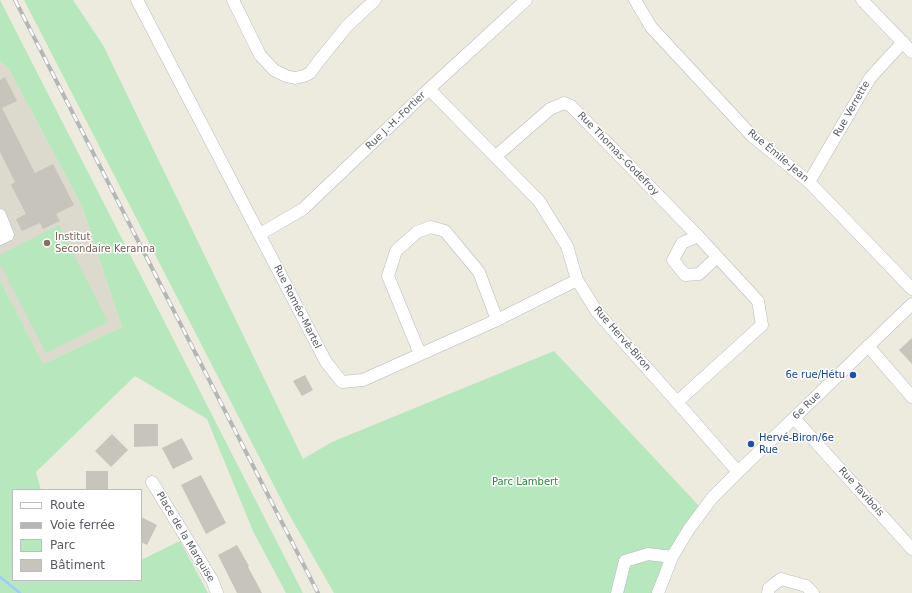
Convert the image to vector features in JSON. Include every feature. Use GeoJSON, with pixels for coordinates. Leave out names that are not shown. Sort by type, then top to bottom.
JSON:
{"type":"FeatureCollection","features":[{"type":"Feature","properties":{"kind":"street","name":"Rue Roméo-Martel"},"geometry":{"type":"LineString","coordinates":[[137,0],[326,362],[342,382],[363,380],[496,320],[577,280]]}},
{"type":"Feature","properties":{"kind":"street"},"geometry":{"type":"LineString","coordinates":[[233,0],[260,56],[274,70],[286,76],[295,78],[310,73],[347,26],[375,0]]}},
{"type":"Feature","properties":{"kind":"street","name":"Rue J.-H.-Fortier"},"geometry":{"type":"LineString","coordinates":[[260,234],[303,209],[429,89],[526,0]]}},
{"type":"Feature","properties":{"kind":"street","name":"Rue Émile-Jean"},"geometry":{"type":"LineString","coordinates":[[635,0],[651,27],[752,136],[809,182],[912,289]]}},
{"type":"Feature","properties":{"kind":"street"},"geometry":{"type":"LineString","coordinates":[[862,0],[912,52]]}},
{"type":"Feature","properties":{"kind":"street","name":"Rue Verrette"},"geometry":{"type":"LineString","coordinates":[[809,182],[870,78],[903,42]]}},
{"type":"Feature","properties":{"kind":"street","name":"Rue Hervé-Biron"},"geometry":{"type":"LineString","coordinates":[[429,89],[539,201],[567,246],[577,280],[597,312],[738,472]]}},
{"type":"Feature","properties":{"kind":"street","name":"Rue Thomas-Godefroy"},"geometry":{"type":"LineString","coordinates":[[496,156],[550,109],[564,103],[571,106],[698,236],[758,301],[762,325],[677,402]]}},
{"type":"Feature","properties":{"kind":"street"},"geometry":{"type":"LineString","coordinates":[[0,215],[8,235],[0,240]]}},
{"type":"Feature","properties":{"kind":"street"},"geometry":{"type":"LineString","coordinates":[[420,354],[388,276],[396,251],[417,232],[431,226],[445,231],[479,272],[496,320]]}},
{"type":"Feature","properties":{"kind":"street"},"geometry":{"type":"LineString","coordinates":[[698,236],[682,243],[673,260],[685,275],[699,274],[717,257]]}},
{"type":"Feature","properties":{"kind":"street","name":"6e Rue"},"geometry":{"type":"LineString","coordinates":[[658,593],[672,557],[689,529],[712,498],[912,304]]}},
{"type":"Feature","properties":{"kind":"street"},"geometry":{"type":"LineString","coordinates":[[868,346],[912,397]]}},
{"type":"Feature","properties":{"kind":"street","name":"Rue Tavibois"},"geometry":{"type":"LineString","coordinates":[[794,418],[912,549]]}},
{"type":"Feature","properties":{"kind":"street","name":"Place de la Marquise"},"geometry":{"type":"LineString","coordinates":[[152,482],[212,580],[217,593]]}},
{"type":"Feature","properties":{"kind":"street"},"geometry":{"type":"LineString","coordinates":[[617,593],[625,561],[648,554],[672,557]]}},
{"type":"Feature","properties":{"kind":"street"},"geometry":{"type":"LineString","coordinates":[[768,593],[769,588],[781,579],[806,586],[813,593]]}},
{"type":"Feature","properties":{"kind":"shaded area","name":"Institut Secondaire Keranna"},"geometry":{"type":"Polygon","coordinates":[[[0,61],[9,69],[82,206],[122,327],[43,364],[0,280],[0,61]]]}},
{"type":"Feature","properties":{"kind":"green space"},"geometry":{"type":"Polygon","coordinates":[[[0,0],[303,593],[286,593],[253,531],[207,419],[135,376],[36,472],[41,489],[12,489],[12,581],[142,581],[142,560],[180,541],[208,593],[0,593],[0,280],[43,364],[122,327],[82,206],[9,69],[0,61],[0,0]]]}},
{"type":"Feature","properties":{"kind":"green space","name":"Parc Lambert"},"geometry":{"type":"Polygon","coordinates":[[[24,0],[73,0],[103,45],[303,459],[332,442],[554,351],[700,507],[659,593],[334,593],[286,509],[24,0]]]}},
{"type":"Feature","properties":{"kind":"green space"},"geometry":{"type":"Polygon","coordinates":[[[59,225],[108,322],[46,353],[0,264],[0,255],[59,225]]]}},
{"type":"Feature","properties":{"kind":"building"},"geometry":{"type":"Polygon","coordinates":[[[5,77],[17,101],[2,108],[35,173],[53,164],[74,205],[56,214],[60,221],[43,229],[40,223],[22,231],[16,219],[26,214],[11,185],[15,182],[0,152],[0,80],[5,77]]]}},
{"type":"Feature","properties":{"kind":"building"},"geometry":{"type":"Polygon","coordinates":[[[912,338],[912,364],[899,350],[912,338]]]}},
{"type":"Feature","properties":{"kind":"building"},"geometry":{"type":"Polygon","coordinates":[[[305,375],[313,390],[302,396],[293,381],[305,375]]]}},
{"type":"Feature","properties":{"kind":"building"},"geometry":{"type":"Polygon","coordinates":[[[134,424],[158,424],[158,446],[134,447],[134,424]]]}},
{"type":"Feature","properties":{"kind":"building"},"geometry":{"type":"Polygon","coordinates":[[[112,434],[128,450],[111,467],[95,451],[112,434]]]}},
{"type":"Feature","properties":{"kind":"building"},"geometry":{"type":"Polygon","coordinates":[[[182,438],[193,459],[173,469],[162,448],[182,438]]]}},
{"type":"Feature","properties":{"kind":"building"},"geometry":{"type":"Polygon","coordinates":[[[86,471],[108,471],[108,489],[86,489],[86,471]]]}},
{"type":"Feature","properties":{"kind":"building"},"geometry":{"type":"Polygon","coordinates":[[[201,475],[226,523],[206,534],[181,485],[201,475]]]}},
{"type":"Feature","properties":{"kind":"building"},"geometry":{"type":"Polygon","coordinates":[[[142,518],[157,525],[147,545],[142,542],[142,518]]]}},
{"type":"Feature","properties":{"kind":"building"},"geometry":{"type":"Polygon","coordinates":[[[237,545],[262,593],[237,593],[218,555],[237,545]]]}},
{"type":"Feature","properties":{"kind":"waterway"},"geometry":{"type":"LineString","coordinates":[[0,577],[20,593]]}},
{"type":"Feature","properties":{"kind":"railway"},"geometry":{"type":"LineString","coordinates":[[15,0],[318,593]]}},
{"type":"Feature","properties":{"kind":"place","name":"Institut Secondaire Keranna"},"geometry":{"type":"Point","coordinates":[47,243]}},
{"type":"Feature","properties":{"kind":"place","name":"6e rue/Hétu"},"geometry":{"type":"Point","coordinates":[853,375]}},
{"type":"Feature","properties":{"kind":"place","name":"Hervé-Biron/6e Rue"},"geometry":{"type":"Point","coordinates":[751,444]}}]}
